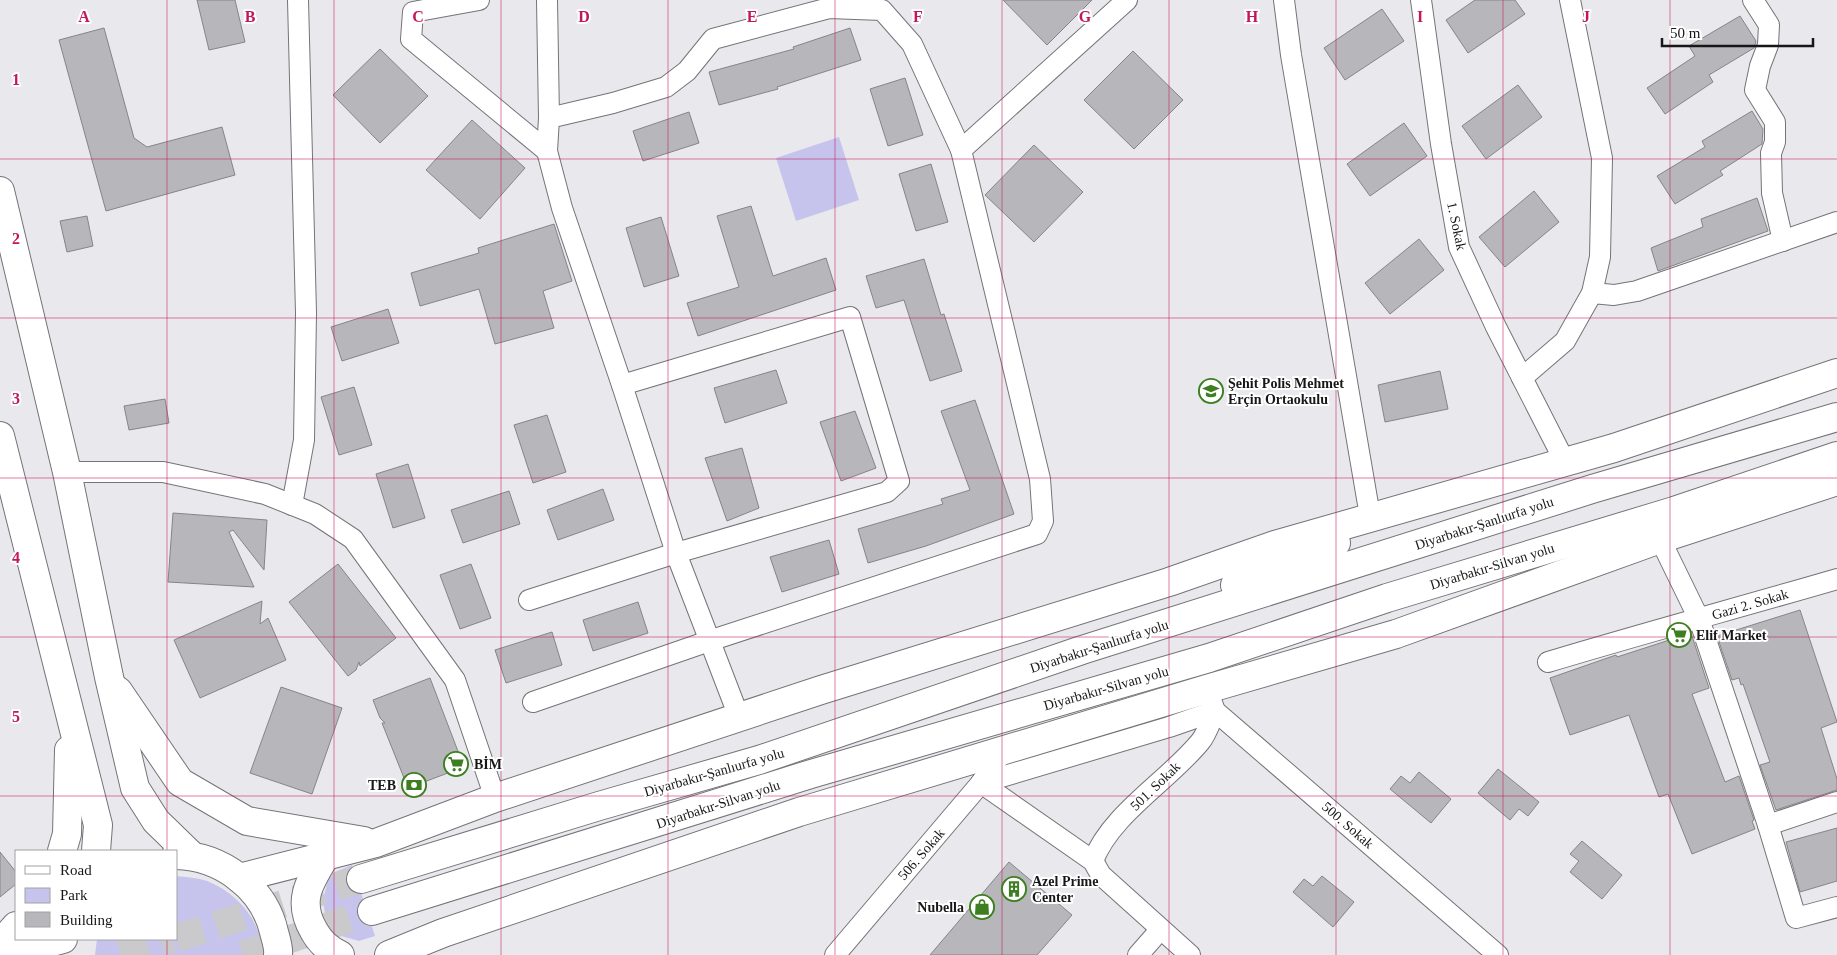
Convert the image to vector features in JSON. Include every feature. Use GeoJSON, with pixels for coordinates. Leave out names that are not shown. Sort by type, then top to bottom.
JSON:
{"type":"FeatureCollection","features":[{"type":"Feature","properties":{"kind":"highway"},"geometry":{"type":"LineString","coordinates":[[0,191],[67,472],[109,678],[135,788],[156,821],[184,855],[224,866],[252,888],[271,918],[278,955]]}},
{"type":"Feature","properties":{"kind":"highway"},"geometry":{"type":"LineString","coordinates":[[238,878],[376,843],[495,798],[821,690],[1169,582],[1276,545],[1370,516],[1614,448],[1837,373]]}},
{"type":"Feature","properties":{"kind":"highway","name":"Diyarbakır-Şanlıurfa yolu"},"geometry":{"type":"LineString","coordinates":[[361,879],[599,806],[759,760],[1082,650],[1592,489],[1837,417]]}},
{"type":"Feature","properties":{"kind":"highway"},"geometry":{"type":"LineString","coordinates":[[0,436],[98,825],[96,850]]}},
{"type":"Feature","properties":{"kind":"highway","name":"Diyarbakır-Silvan yolu"},"geometry":{"type":"LineString","coordinates":[[372,911],[811,774],[1209,658],[1387,598],[1674,511],[1837,456]]}},
{"type":"Feature","properties":{"kind":"highway"},"geometry":{"type":"LineString","coordinates":[[389,955],[443,932],[799,812],[1003,750],[1211,700],[1660,539],[1837,481]]}},
{"type":"Feature","properties":{"kind":"highway"},"geometry":{"type":"LineString","coordinates":[[1082,650],[1453,493]]}},
{"type":"Feature","properties":{"kind":"highway"},"geometry":{"type":"LineString","coordinates":[[1209,658],[1537,583]]}},
{"type":"Feature","properties":{"kind":"highway"},"geometry":{"type":"LineString","coordinates":[[109,678],[180,782],[247,821],[376,843]]}},
{"type":"Feature","properties":{"kind":"highway"},"geometry":{"type":"LineString","coordinates":[[62,850],[67,834],[70,765],[67,701]]}},
{"type":"Feature","properties":{"kind":"highway"},"geometry":{"type":"LineString","coordinates":[[326,855],[311,879],[304,906],[308,921],[319,940],[340,955]]}},
{"type":"Feature","properties":{"kind":"highway"},"geometry":{"type":"LineString","coordinates":[[0,944],[15,927]]}},
{"type":"Feature","properties":{"kind":"highway"},"geometry":{"type":"LineString","coordinates":[[418,955],[443,932]]}},
{"type":"Feature","properties":{"kind":"highway"},"geometry":{"type":"LineString","coordinates":[[3,955],[59,940]]}},
{"type":"Feature","properties":{"kind":"highway"},"geometry":{"type":"LineString","coordinates":[[70,955],[72,940]]}},
{"type":"Feature","properties":{"kind":"street"},"geometry":{"type":"LineString","coordinates":[[292,505],[304,440],[306,313],[298,0]]}},
{"type":"Feature","properties":{"kind":"street"},"geometry":{"type":"LineString","coordinates":[[479,0],[413,12],[411,39],[547,151]]}},
{"type":"Feature","properties":{"kind":"street"},"geometry":{"type":"LineString","coordinates":[[547,0],[549,118],[547,151],[562,208],[622,385],[676,554],[739,717]]}},
{"type":"Feature","properties":{"kind":"street"},"geometry":{"type":"LineString","coordinates":[[961,150],[1128,0]]}},
{"type":"Feature","properties":{"kind":"street"},"geometry":{"type":"LineString","coordinates":[[1284,0],[1291,55],[1370,516]]}},
{"type":"Feature","properties":{"kind":"street","name":"1. Sokak"},"geometry":{"type":"LineString","coordinates":[[1421,0],[1441,144],[1460,247],[1496,327],[1565,462]]}},
{"type":"Feature","properties":{"kind":"street"},"geometry":{"type":"LineString","coordinates":[[1522,378],[1565,341],[1592,293],[1600,258],[1602,158],[1570,0]]}},
{"type":"Feature","properties":{"kind":"street"},"geometry":{"type":"LineString","coordinates":[[1753,0],[1769,25],[1768,45],[1760,66],[1756,90],[1775,122],[1775,142],[1771,153],[1772,193],[1783,241]]}},
{"type":"Feature","properties":{"kind":"street"},"geometry":{"type":"LineString","coordinates":[[533,702],[709,641],[1036,534],[1043,521],[1040,479],[961,150],[912,44],[882,10],[830,8],[713,39],[687,71],[666,86],[613,103],[549,118]]}},
{"type":"Feature","properties":{"kind":"street"},"geometry":{"type":"LineString","coordinates":[[1592,293],[1614,295],[1636,291],[1837,222]]}},
{"type":"Feature","properties":{"kind":"street"},"geometry":{"type":"LineString","coordinates":[[529,600],[886,492],[899,481],[850,317],[622,385]]}},
{"type":"Feature","properties":{"kind":"street"},"geometry":{"type":"LineString","coordinates":[[67,472],[163,472],[265,494],[315,514],[354,539],[455,680],[495,798]]}},
{"type":"Feature","properties":{"kind":"street"},"geometry":{"type":"LineString","coordinates":[[1660,539],[1699,619],[1768,825],[1796,918],[1837,907]]}},
{"type":"Feature","properties":{"kind":"street","name":"Gazi 2. Sokak"},"geometry":{"type":"LineString","coordinates":[[1548,662],[1636,635],[1837,579]]}},
{"type":"Feature","properties":{"kind":"street"},"geometry":{"type":"LineString","coordinates":[[980,783],[1169,727],[1211,700]]}},
{"type":"Feature","properties":{"kind":"street","name":"501. Sokak"},"geometry":{"type":"LineString","coordinates":[[1093,862],[1099,846],[1126,814],[1202,741],[1211,700]]}},
{"type":"Feature","properties":{"kind":"street","name":"500. Sokak"},"geometry":{"type":"LineString","coordinates":[[1211,700],[1498,955]]}},
{"type":"Feature","properties":{"kind":"street","name":"506. Sokak"},"geometry":{"type":"LineString","coordinates":[[835,955],[980,783],[1003,750]]}},
{"type":"Feature","properties":{"kind":"street"},"geometry":{"type":"LineString","coordinates":[[980,783],[1093,862],[1101,875],[1190,955]]}},
{"type":"Feature","properties":{"kind":"street"},"geometry":{"type":"LineString","coordinates":[[1768,825],[1837,802]]}},
{"type":"Feature","properties":{"kind":"street"},"geometry":{"type":"LineString","coordinates":[[1138,955],[1160,930]]}},
{"type":"Feature","properties":{"kind":"green space"},"geometry":{"type":"Polygon","coordinates":[[[839,137],[859,200],[796,221],[776,158],[839,137]]]}},
{"type":"Feature","properties":{"kind":"green space"},"geometry":{"type":"Polygon","coordinates":[[[352,865],[375,936],[359,941],[341,936],[326,921],[323,900],[328,879],[335,872],[352,865]]]}},
{"type":"Feature","properties":{"kind":"green space"},"geometry":{"type":"Polygon","coordinates":[[[178,876],[207,881],[229,893],[238,901],[253,920],[262,943],[263,955],[95,955],[97,940],[178,940],[178,876]]]}},
{"type":"Feature","properties":{"kind":"building"},"geometry":{"type":"Polygon","coordinates":[[[197,0],[235,0],[245,42],[209,50],[197,0]]]}},
{"type":"Feature","properties":{"kind":"building"},"geometry":{"type":"Polygon","coordinates":[[[1003,0],[1092,0],[1047,45],[1003,0]]]}},
{"type":"Feature","properties":{"kind":"building"},"geometry":{"type":"Polygon","coordinates":[[[1475,0],[1515,0],[1525,14],[1468,53],[1446,20],[1475,0]]]}},
{"type":"Feature","properties":{"kind":"building"},"geometry":{"type":"Polygon","coordinates":[[[1382,9],[1404,41],[1345,80],[1324,48],[1382,9]]]}},
{"type":"Feature","properties":{"kind":"building"},"geometry":{"type":"Polygon","coordinates":[[[1740,16],[1756,41],[1754,48],[1709,75],[1713,82],[1665,114],[1647,88],[1695,56],[1689,46],[1740,16]]]}},
{"type":"Feature","properties":{"kind":"building"},"geometry":{"type":"Polygon","coordinates":[[[104,28],[134,138],[147,147],[222,127],[235,175],[106,211],[59,40],[104,28]]]}},
{"type":"Feature","properties":{"kind":"building"},"geometry":{"type":"Polygon","coordinates":[[[850,28],[861,60],[777,87],[778,89],[719,105],[709,72],[794,49],[793,47],[850,28]]]}},
{"type":"Feature","properties":{"kind":"building"},"geometry":{"type":"Polygon","coordinates":[[[380,49],[428,96],[380,143],[333,95],[380,49]]]}},
{"type":"Feature","properties":{"kind":"building"},"geometry":{"type":"Polygon","coordinates":[[[1133,51],[1183,100],[1134,149],[1084,100],[1133,51]]]}},
{"type":"Feature","properties":{"kind":"building"},"geometry":{"type":"Polygon","coordinates":[[[905,78],[923,135],[888,146],[870,89],[905,78]]]}},
{"type":"Feature","properties":{"kind":"building"},"geometry":{"type":"Polygon","coordinates":[[[1518,85],[1542,117],[1486,159],[1462,126],[1518,85]]]}},
{"type":"Feature","properties":{"kind":"building"},"geometry":{"type":"Polygon","coordinates":[[[1752,111],[1763,129],[1762,144],[1720,171],[1723,175],[1675,204],[1657,176],[1705,147],[1702,141],[1752,111]]]}},
{"type":"Feature","properties":{"kind":"building"},"geometry":{"type":"Polygon","coordinates":[[[689,112],[699,143],[643,161],[633,131],[689,112]]]}},
{"type":"Feature","properties":{"kind":"building"},"geometry":{"type":"Polygon","coordinates":[[[472,120],[525,168],[480,219],[426,170],[472,120]]]}},
{"type":"Feature","properties":{"kind":"building"},"geometry":{"type":"Polygon","coordinates":[[[1404,123],[1427,156],[1370,196],[1347,164],[1404,123]]]}},
{"type":"Feature","properties":{"kind":"building"},"geometry":{"type":"Polygon","coordinates":[[[1034,145],[1083,192],[1034,242],[985,195],[1034,145]]]}},
{"type":"Feature","properties":{"kind":"building"},"geometry":{"type":"Polygon","coordinates":[[[931,164],[948,222],[916,231],[899,174],[931,164]]]}},
{"type":"Feature","properties":{"kind":"building"},"geometry":{"type":"Polygon","coordinates":[[[1534,191],[1559,222],[1505,267],[1479,237],[1534,191]]]}},
{"type":"Feature","properties":{"kind":"building"},"geometry":{"type":"Polygon","coordinates":[[[1757,198],[1768,231],[1658,271],[1651,248],[1703,227],[1701,219],[1757,198]]]}},
{"type":"Feature","properties":{"kind":"building"},"geometry":{"type":"Polygon","coordinates":[[[751,206],[773,276],[826,258],[836,290],[698,336],[687,303],[739,287],[717,216],[751,206]]]}},
{"type":"Feature","properties":{"kind":"building"},"geometry":{"type":"Polygon","coordinates":[[[87,216],[93,246],[67,252],[60,221],[87,216]]]}},
{"type":"Feature","properties":{"kind":"building"},"geometry":{"type":"Polygon","coordinates":[[[661,217],[679,276],[644,287],[626,228],[661,217]]]}},
{"type":"Feature","properties":{"kind":"building"},"geometry":{"type":"Polygon","coordinates":[[[554,224],[572,281],[543,291],[554,328],[495,344],[479,289],[420,306],[411,273],[479,253],[478,248],[554,224]]]}},
{"type":"Feature","properties":{"kind":"building"},"geometry":{"type":"Polygon","coordinates":[[[1419,239],[1444,270],[1390,314],[1365,283],[1419,239]]]}},
{"type":"Feature","properties":{"kind":"building"},"geometry":{"type":"Polygon","coordinates":[[[924,259],[941,315],[944,314],[962,371],[930,381],[904,300],[876,308],[866,276],[924,259]]]}},
{"type":"Feature","properties":{"kind":"building"},"geometry":{"type":"Polygon","coordinates":[[[388,309],[399,343],[342,361],[331,327],[388,309]]]}},
{"type":"Feature","properties":{"kind":"building"},"geometry":{"type":"Polygon","coordinates":[[[776,370],[787,403],[725,423],[714,388],[776,370]]]}},
{"type":"Feature","properties":{"kind":"building"},"geometry":{"type":"Polygon","coordinates":[[[1440,371],[1448,409],[1385,422],[1378,385],[1440,371]]]}},
{"type":"Feature","properties":{"kind":"building"},"geometry":{"type":"Polygon","coordinates":[[[354,387],[372,445],[339,455],[321,397],[354,387]]]}},
{"type":"Feature","properties":{"kind":"building"},"geometry":{"type":"Polygon","coordinates":[[[165,399],[169,423],[129,430],[124,406],[165,399]]]}},
{"type":"Feature","properties":{"kind":"building"},"geometry":{"type":"Polygon","coordinates":[[[975,400],[1014,514],[926,546],[868,563],[858,529],[943,504],[941,499],[970,490],[941,411],[975,400]]]}},
{"type":"Feature","properties":{"kind":"building"},"geometry":{"type":"Polygon","coordinates":[[[855,411],[876,468],[841,481],[820,422],[855,411]]]}},
{"type":"Feature","properties":{"kind":"building"},"geometry":{"type":"Polygon","coordinates":[[[547,415],[566,472],[533,483],[514,425],[547,415]]]}},
{"type":"Feature","properties":{"kind":"building"},"geometry":{"type":"Polygon","coordinates":[[[742,448],[759,508],[727,521],[705,458],[742,448]]]}},
{"type":"Feature","properties":{"kind":"building"},"geometry":{"type":"Polygon","coordinates":[[[408,464],[425,518],[393,528],[376,474],[408,464]]]}},
{"type":"Feature","properties":{"kind":"building"},"geometry":{"type":"Polygon","coordinates":[[[603,489],[614,520],[558,540],[547,510],[603,489]]]}},
{"type":"Feature","properties":{"kind":"building"},"geometry":{"type":"Polygon","coordinates":[[[509,491],[520,524],[463,543],[451,510],[509,491]]]}},
{"type":"Feature","properties":{"kind":"building"},"geometry":{"type":"Polygon","coordinates":[[[173,513],[267,520],[264,570],[233,530],[229,532],[254,587],[168,582],[173,513]]]}},
{"type":"Feature","properties":{"kind":"building"},"geometry":{"type":"Polygon","coordinates":[[[829,540],[839,574],[782,592],[770,557],[829,540]]]}},
{"type":"Feature","properties":{"kind":"building"},"geometry":{"type":"Polygon","coordinates":[[[338,564],[396,638],[360,666],[359,662],[356,670],[348,676],[289,602],[338,564]]]}},
{"type":"Feature","properties":{"kind":"building"},"geometry":{"type":"Polygon","coordinates":[[[471,564],[491,618],[460,629],[440,575],[471,564]]]}},
{"type":"Feature","properties":{"kind":"building"},"geometry":{"type":"Polygon","coordinates":[[[262,601],[260,624],[268,618],[286,660],[200,698],[174,640],[262,601]]]}},
{"type":"Feature","properties":{"kind":"building"},"geometry":{"type":"Polygon","coordinates":[[[638,602],[648,633],[593,651],[583,620],[638,602]]]}},
{"type":"Feature","properties":{"kind":"building"},"geometry":{"type":"Polygon","coordinates":[[[1800,610],[1837,722],[1821,728],[1837,779],[1837,790],[1776,810],[1760,765],[1770,762],[1743,684],[1741,685],[1739,678],[1732,680],[1717,636],[1800,610]]]}},
{"type":"Feature","properties":{"kind":"building"},"geometry":{"type":"Polygon","coordinates":[[[552,632],[562,665],[506,683],[495,650],[552,632]]]}},
{"type":"Feature","properties":{"kind":"building"},"geometry":{"type":"Polygon","coordinates":[[[1691,633],[1709,688],[1692,694],[1725,782],[1739,776],[1754,820],[1752,821],[1755,829],[1692,854],[1668,794],[1659,797],[1629,715],[1570,735],[1550,678],[1616,655],[1617,657],[1691,633]]]}},
{"type":"Feature","properties":{"kind":"building"},"geometry":{"type":"Polygon","coordinates":[[[430,678],[464,767],[408,788],[382,723],[385,723],[380,718],[373,700],[430,678]]]}},
{"type":"Feature","properties":{"kind":"building"},"geometry":{"type":"Polygon","coordinates":[[[281,687],[342,708],[312,794],[250,773],[281,687]]]}},
{"type":"Feature","properties":{"kind":"building"},"geometry":{"type":"Polygon","coordinates":[[[1498,769],[1539,802],[1528,816],[1519,809],[1510,820],[1478,793],[1498,769]]]}},
{"type":"Feature","properties":{"kind":"building"},"geometry":{"type":"Polygon","coordinates":[[[1419,772],[1451,799],[1431,823],[1390,789],[1401,776],[1410,783],[1419,772]]]}},
{"type":"Feature","properties":{"kind":"building"},"geometry":{"type":"Polygon","coordinates":[[[1837,828],[1837,881],[1800,892],[1786,842],[1837,828]]]}},
{"type":"Feature","properties":{"kind":"building"},"geometry":{"type":"Polygon","coordinates":[[[1582,841],[1622,875],[1602,899],[1570,872],[1579,861],[1570,854],[1582,841]]]}},
{"type":"Feature","properties":{"kind":"building"},"geometry":{"type":"Polygon","coordinates":[[[0,852],[15,871],[15,885],[0,897],[0,852]]]}},
{"type":"Feature","properties":{"kind":"building","name":"Azel Prime Center"},"geometry":{"type":"Polygon","coordinates":[[[1009,862],[1072,915],[1037,955],[930,955],[1009,862]]]}},
{"type":"Feature","properties":{"kind":"building"},"geometry":{"type":"Polygon","coordinates":[[[1322,876],[1354,902],[1333,927],[1293,892],[1304,879],[1313,886],[1322,876]]]}},
{"type":"Feature","properties":{"kind":"tunnel"},"geometry":{"type":"LineString","coordinates":[[178,937],[361,879]]}},
{"type":"Feature","properties":{"kind":"tunnel"},"geometry":{"type":"LineString","coordinates":[[243,955],[372,911]]}},
{"type":"Feature","properties":{"kind":"tunnel"},"geometry":{"type":"LineString","coordinates":[[121,955],[169,940]]}},
{"type":"Feature","properties":{"kind":"place","name":"Şehit Polis Mehmet Erçin Ortaokulu"},"geometry":{"type":"Point","coordinates":[1211,391]}},
{"type":"Feature","properties":{"kind":"place","name":"Elif Market"},"geometry":{"type":"Point","coordinates":[1679,635]}},
{"type":"Feature","properties":{"kind":"place","name":"BİM"},"geometry":{"type":"Point","coordinates":[456,764]}},
{"type":"Feature","properties":{"kind":"place","name":"TEB"},"geometry":{"type":"Point","coordinates":[414,785]}},
{"type":"Feature","properties":{"kind":"place","name":"Azel Prime Center"},"geometry":{"type":"Point","coordinates":[1014,889]}},
{"type":"Feature","properties":{"kind":"place","name":"Nubella"},"geometry":{"type":"Point","coordinates":[982,907]}}]}
